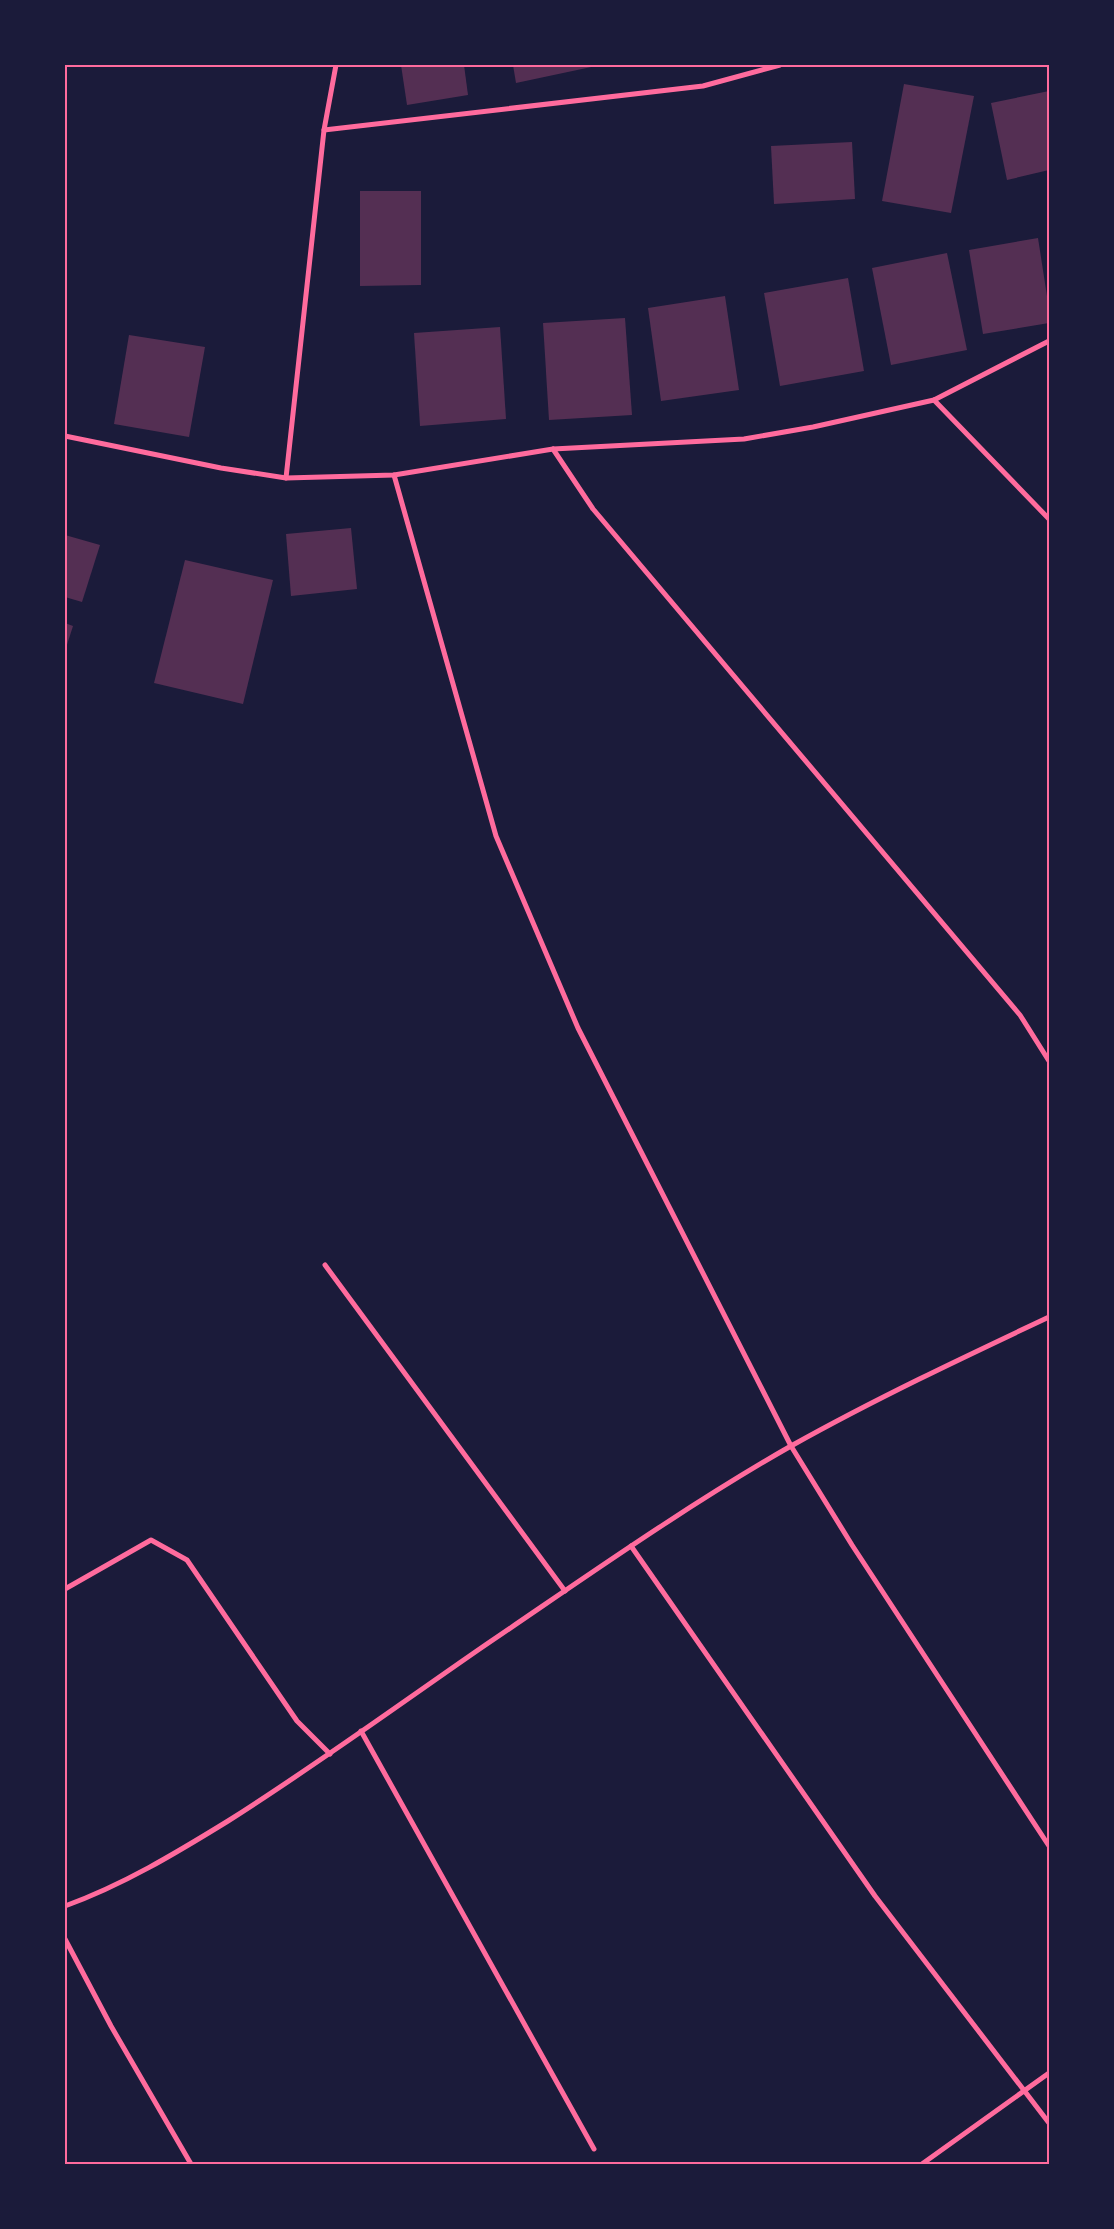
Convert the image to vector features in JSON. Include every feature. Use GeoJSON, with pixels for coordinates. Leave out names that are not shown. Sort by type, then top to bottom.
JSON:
{"type":"FeatureCollection","features":[{"type":"Feature","properties":{"kind":"street"},"geometry":{"type":"LineString","coordinates":[[286,478],[324,130],[336,65]]}},
{"type":"Feature","properties":{"kind":"street"},"geometry":{"type":"LineString","coordinates":[[324,130],[703,86],[780,65]]}},
{"type":"Feature","properties":{"kind":"street"},"geometry":{"type":"LineString","coordinates":[[65,436],[221,468],[286,478],[394,474],[553,449],[744,439],[813,427],[934,400],[1049,341]]}},
{"type":"Feature","properties":{"kind":"street"},"geometry":{"type":"LineString","coordinates":[[934,400],[1049,519]]}},
{"type":"Feature","properties":{"kind":"street"},"geometry":{"type":"LineString","coordinates":[[553,449],[593,509],[1020,1016],[1049,1061]]}},
{"type":"Feature","properties":{"kind":"street"},"geometry":{"type":"LineString","coordinates":[[394,474],[496,836],[578,1028],[791,1446],[852,1545],[1049,1846]]}},
{"type":"Feature","properties":{"kind":"street"},"geometry":{"type":"LineString","coordinates":[[325,1264],[565,1591]]}},
{"type":"Feature","properties":{"kind":"street"},"geometry":{"type":"LineString","coordinates":[[65,1906],[100,1893],[178,1852],[291,1781],[631,1546],[791,1446],[930,1373],[1049,1317]]}},
{"type":"Feature","properties":{"kind":"street"},"geometry":{"type":"LineString","coordinates":[[65,1589],[150,1540],[187,1560],[296,1720],[330,1754]]}},
{"type":"Feature","properties":{"kind":"street"},"geometry":{"type":"LineString","coordinates":[[631,1546],[875,1896],[1025,2089],[1049,2123]]}},
{"type":"Feature","properties":{"kind":"street"},"geometry":{"type":"LineString","coordinates":[[362,1731],[594,2149]]}},
{"type":"Feature","properties":{"kind":"street"},"geometry":{"type":"LineString","coordinates":[[65,1939],[111,2026],[192,2164]]}},
{"type":"Feature","properties":{"kind":"street"},"geometry":{"type":"LineString","coordinates":[[922,2164],[1049,2073]]}},
{"type":"Feature","properties":{"kind":"building"},"geometry":{"type":"Polygon","coordinates":[[[401,65],[464,65],[468,95],[407,105],[401,65]]]}},
{"type":"Feature","properties":{"kind":"building"},"geometry":{"type":"Polygon","coordinates":[[[513,65],[596,65],[596,66],[516,83],[513,65]]]}},
{"type":"Feature","properties":{"kind":"building"},"geometry":{"type":"Polygon","coordinates":[[[904,84],[974,96],[951,213],[882,201],[904,84]]]}},
{"type":"Feature","properties":{"kind":"building"},"geometry":{"type":"Polygon","coordinates":[[[1049,91],[1049,170],[1007,180],[991,103],[1049,91]]]}},
{"type":"Feature","properties":{"kind":"building"},"geometry":{"type":"Polygon","coordinates":[[[852,142],[855,199],[774,204],[771,146],[852,142]]]}},
{"type":"Feature","properties":{"kind":"building"},"geometry":{"type":"Polygon","coordinates":[[[360,191],[421,191],[421,285],[360,286],[360,191]]]}},
{"type":"Feature","properties":{"kind":"building"},"geometry":{"type":"Polygon","coordinates":[[[1038,238],[1049,309],[1049,323],[983,334],[969,250],[1038,238]]]}},
{"type":"Feature","properties":{"kind":"building"},"geometry":{"type":"Polygon","coordinates":[[[947,253],[967,350],[891,365],[872,268],[947,253]]]}},
{"type":"Feature","properties":{"kind":"building"},"geometry":{"type":"Polygon","coordinates":[[[848,278],[864,371],[780,386],[764,293],[848,278]]]}},
{"type":"Feature","properties":{"kind":"building"},"geometry":{"type":"Polygon","coordinates":[[[725,296],[739,390],[661,401],[648,308],[725,296]]]}},
{"type":"Feature","properties":{"kind":"building"},"geometry":{"type":"Polygon","coordinates":[[[625,318],[632,415],[549,420],[543,323],[625,318]]]}},
{"type":"Feature","properties":{"kind":"building"},"geometry":{"type":"Polygon","coordinates":[[[500,327],[506,419],[420,426],[414,333],[500,327]]]}},
{"type":"Feature","properties":{"kind":"building"},"geometry":{"type":"Polygon","coordinates":[[[129,335],[205,347],[189,437],[114,424],[129,335]]]}},
{"type":"Feature","properties":{"kind":"building"},"geometry":{"type":"Polygon","coordinates":[[[351,528],[357,589],[291,596],[286,534],[351,528]]]}},
{"type":"Feature","properties":{"kind":"building"},"geometry":{"type":"Polygon","coordinates":[[[65,535],[100,545],[82,602],[65,597],[65,535]]]}},
{"type":"Feature","properties":{"kind":"building"},"geometry":{"type":"Polygon","coordinates":[[[185,560],[273,580],[243,704],[154,683],[185,560]]]}},
{"type":"Feature","properties":{"kind":"building"},"geometry":{"type":"Polygon","coordinates":[[[65,623],[73,626],[65,651],[65,623]]]}}]}
